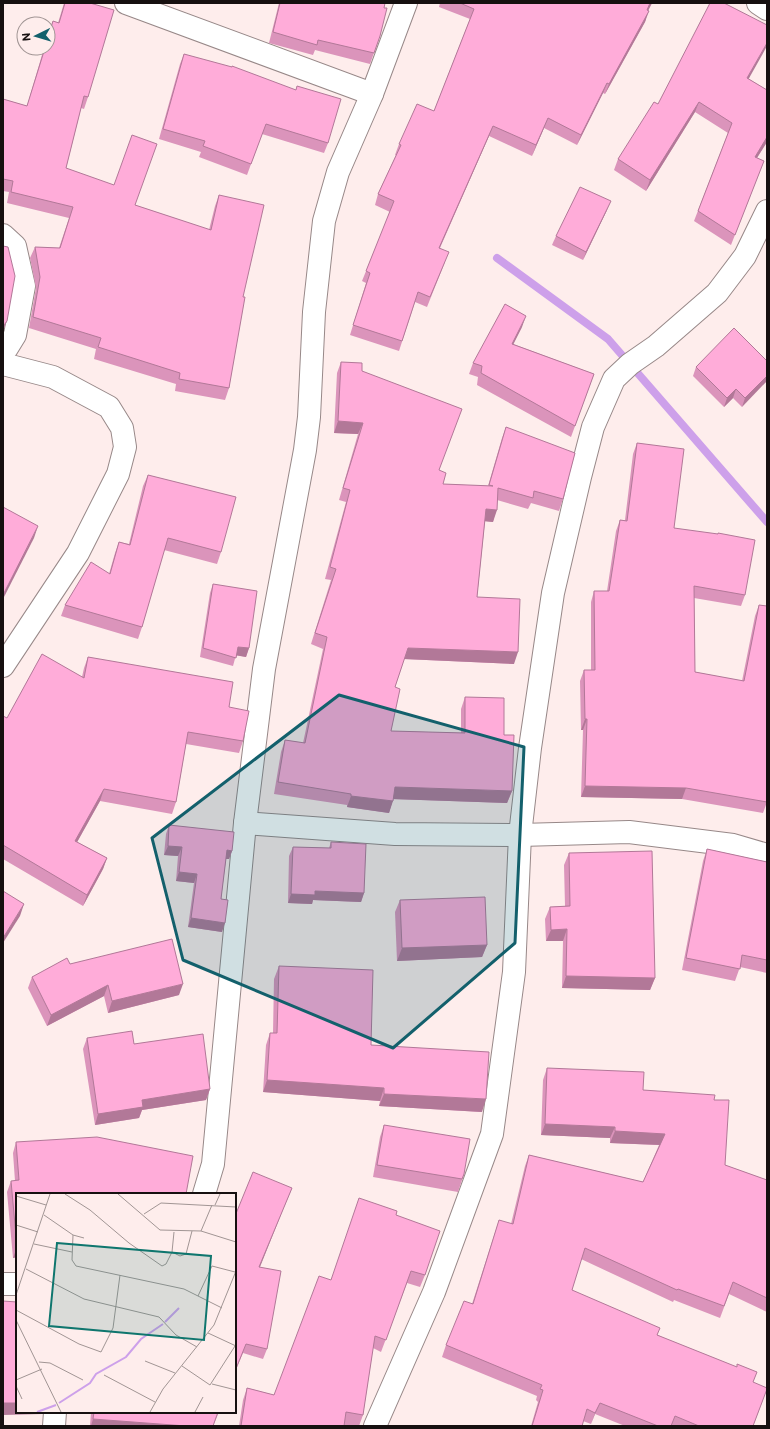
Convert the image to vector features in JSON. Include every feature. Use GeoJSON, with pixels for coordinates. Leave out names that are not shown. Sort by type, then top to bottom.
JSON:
{"type":"FeatureCollection","features":[{"type":"Feature","properties":{"kind":"street"},"geometry":{"type":"LineString","coordinates":[[126,3],[372,94]]}},
{"type":"Feature","properties":{"kind":"street"},"geometry":{"type":"LineString","coordinates":[[204,1193],[213,1164],[245,823],[264,669],[305,450],[309,417],[314,312],[324,221],[338,172],[372,94],[406,3]]}},
{"type":"Feature","properties":{"kind":"street"},"geometry":{"type":"LineString","coordinates":[[758,3],[767,9]]}},
{"type":"Feature","properties":{"kind":"street"},"geometry":{"type":"LineString","coordinates":[[375,1426],[434,1292],[492,1134],[514,972],[520,835],[530,748],[553,594],[593,427],[614,379],[630,364],[656,346],[717,293],[745,256],[767,210]]}},
{"type":"Feature","properties":{"kind":"street"},"geometry":{"type":"LineString","coordinates":[[3,235],[15,246],[24,286],[15,335],[7,348],[3,351]]}},
{"type":"Feature","properties":{"kind":"street"},"geometry":{"type":"LineString","coordinates":[[3,364],[53,378],[109,407],[122,428],[125,447],[118,474],[78,553],[3,666]]}},
{"type":"Feature","properties":{"kind":"street"},"geometry":{"type":"LineString","coordinates":[[245,823],[395,834],[520,835],[630,832],[733,845],[767,855]]}},
{"type":"Feature","properties":{"kind":"street"},"geometry":{"type":"LineString","coordinates":[[3,1284],[16,1284]]}},
{"type":"Feature","properties":{"kind":"street"},"geometry":{"type":"LineString","coordinates":[[54,1426],[55,1413]]}},
{"type":"Feature","properties":{"kind":"highlighted area"},"geometry":{"type":"Polygon","coordinates":[[[339,695],[524,747],[515,943],[393,1048],[183,960],[152,838],[339,695]]]}},
{"type":"Feature","properties":{"kind":"building"},"geometry":{"type":"Polygon","coordinates":[[[65,3],[90,3],[114,10],[88,97],[84,96],[66,168],[114,185],[132,135],[157,144],[135,205],[211,230],[219,195],[264,205],[243,297],[245,297],[229,388],[179,379],[180,373],[98,347],[101,338],[33,317],[40,277],[35,247],[60,248],[73,207],[11,192],[13,181],[3,179],[3,99],[27,106],[43,56],[56,56],[56,22],[59,23],[65,3]]]}},
{"type":"Feature","properties":{"kind":"building"},"geometry":{"type":"Polygon","coordinates":[[[280,3],[385,3],[384,8],[387,8],[374,53],[318,40],[317,45],[273,32],[280,3]]]}},
{"type":"Feature","properties":{"kind":"building"},"geometry":{"type":"Polygon","coordinates":[[[460,3],[650,3],[647,10],[649,11],[609,84],[607,83],[581,135],[548,118],[536,145],[493,126],[439,248],[449,252],[430,297],[418,292],[402,341],[353,325],[370,273],[366,271],[394,201],[378,194],[401,145],[399,144],[417,104],[434,111],[474,9],[460,3]]]}},
{"type":"Feature","properties":{"kind":"building"},"geometry":{"type":"Polygon","coordinates":[[[710,3],[724,3],[767,25],[767,43],[747,78],[767,90],[767,137],[755,157],[764,161],[735,235],[698,211],[732,123],[699,102],[650,180],[618,159],[654,102],[658,104],[710,3]]]}},
{"type":"Feature","properties":{"kind":"building"},"geometry":{"type":"Polygon","coordinates":[[[184,54],[232,66],[296,90],[297,86],[341,99],[328,143],[266,124],[251,164],[203,146],[205,141],[163,129],[184,54]]]}},
{"type":"Feature","properties":{"kind":"building"},"geometry":{"type":"Polygon","coordinates":[[[580,187],[611,201],[586,252],[556,236],[580,187]]]}},
{"type":"Feature","properties":{"kind":"building"},"geometry":{"type":"Polygon","coordinates":[[[3,246],[8,247],[15,276],[7,321],[4,325],[3,325],[3,246]]]}},
{"type":"Feature","properties":{"kind":"building"},"geometry":{"type":"Polygon","coordinates":[[[505,304],[526,316],[512,344],[594,374],[575,426],[481,373],[482,366],[473,363],[505,304]]]}},
{"type":"Feature","properties":{"kind":"building"},"geometry":{"type":"Polygon","coordinates":[[[734,328],[767,361],[767,376],[745,398],[736,389],[727,398],[696,367],[734,328]]]}},
{"type":"Feature","properties":{"kind":"building"},"geometry":{"type":"Polygon","coordinates":[[[341,362],[362,363],[362,371],[462,409],[439,470],[446,473],[443,484],[493,486],[489,485],[506,427],[575,453],[563,499],[534,491],[533,498],[498,488],[497,510],[486,509],[477,597],[520,599],[518,652],[408,648],[395,687],[400,689],[391,731],[465,733],[465,697],[504,698],[504,735],[514,735],[512,791],[395,787],[393,801],[351,796],[351,794],[278,782],[285,740],[305,743],[327,637],[315,633],[336,569],[330,567],[350,490],[343,488],[363,423],[338,421],[341,362]]]}},
{"type":"Feature","properties":{"kind":"building"},"geometry":{"type":"Polygon","coordinates":[[[637,443],[684,449],[674,528],[718,533],[755,540],[745,595],[694,586],[695,672],[744,681],[759,605],[767,606],[767,802],[686,788],[585,786],[587,719],[585,719],[584,670],[595,670],[594,591],[609,591],[620,520],[627,521],[637,443]]]}},
{"type":"Feature","properties":{"kind":"building"},"geometry":{"type":"Polygon","coordinates":[[[148,475],[236,497],[221,552],[168,538],[142,627],[65,605],[91,562],[110,574],[119,542],[130,545],[148,475]]]}},
{"type":"Feature","properties":{"kind":"building"},"geometry":{"type":"Polygon","coordinates":[[[3,507],[38,526],[3,595],[3,507]]]}},
{"type":"Feature","properties":{"kind":"building"},"geometry":{"type":"Polygon","coordinates":[[[213,584],[257,591],[249,648],[238,647],[236,658],[203,648],[213,584]]]}},
{"type":"Feature","properties":{"kind":"building"},"geometry":{"type":"Polygon","coordinates":[[[42,654],[84,678],[88,657],[233,682],[229,707],[249,711],[243,741],[188,732],[176,802],[104,789],[75,841],[107,858],[87,895],[3,845],[3,716],[7,718],[42,654]]]}},
{"type":"Feature","properties":{"kind":"building"},"geometry":{"type":"Polygon","coordinates":[[[169,825],[234,832],[232,851],[227,850],[221,899],[228,900],[225,923],[191,918],[197,874],[179,872],[182,847],[168,846],[169,825]]]}},
{"type":"Feature","properties":{"kind":"building"},"geometry":{"type":"Polygon","coordinates":[[[331,842],[366,844],[364,893],[315,891],[315,895],[291,894],[293,847],[331,848],[331,842]]]}},
{"type":"Feature","properties":{"kind":"building"},"geometry":{"type":"Polygon","coordinates":[[[707,849],[767,862],[767,960],[742,955],[740,969],[686,958],[707,849]]]}},
{"type":"Feature","properties":{"kind":"building"},"geometry":{"type":"Polygon","coordinates":[[[652,851],[655,978],[566,976],[567,929],[551,930],[550,907],[570,906],[569,853],[652,851]]]}},
{"type":"Feature","properties":{"kind":"building"},"geometry":{"type":"Polygon","coordinates":[[[3,891],[24,904],[3,938],[3,891]]]}},
{"type":"Feature","properties":{"kind":"building"},"geometry":{"type":"Polygon","coordinates":[[[485,897],[487,945],[402,948],[400,900],[485,897]]]}},
{"type":"Feature","properties":{"kind":"building"},"geometry":{"type":"Polygon","coordinates":[[[172,939],[183,984],[112,1001],[108,985],[51,1015],[32,977],[67,958],[70,964],[172,939]]]}},
{"type":"Feature","properties":{"kind":"building"},"geometry":{"type":"Polygon","coordinates":[[[279,966],[373,970],[371,1045],[489,1052],[486,1099],[384,1094],[384,1088],[267,1080],[270,1033],[277,1033],[279,966]]]}},
{"type":"Feature","properties":{"kind":"building"},"geometry":{"type":"Polygon","coordinates":[[[132,1031],[134,1044],[203,1034],[210,1089],[142,1100],[143,1107],[98,1114],[87,1038],[132,1031]]]}},
{"type":"Feature","properties":{"kind":"building"},"geometry":{"type":"Polygon","coordinates":[[[547,1068],[644,1072],[643,1090],[715,1095],[714,1100],[729,1100],[725,1165],[767,1180],[767,1298],[733,1282],[724,1306],[678,1289],[677,1290],[585,1248],[572,1290],[660,1328],[657,1335],[737,1367],[737,1364],[757,1372],[753,1382],[767,1389],[753,1426],[699,1426],[675,1416],[671,1426],[658,1426],[600,1403],[595,1413],[587,1409],[582,1426],[532,1426],[543,1390],[540,1389],[542,1385],[446,1345],[464,1301],[473,1304],[499,1220],[513,1224],[529,1155],[643,1182],[665,1134],[615,1131],[615,1127],[545,1124],[547,1068]]]}},
{"type":"Feature","properties":{"kind":"building"},"geometry":{"type":"Polygon","coordinates":[[[384,1125],[470,1139],[462,1179],[377,1165],[384,1125]]]}},
{"type":"Feature","properties":{"kind":"building"},"geometry":{"type":"Polygon","coordinates":[[[97,1137],[193,1156],[186,1193],[16,1193],[16,1236],[11,1181],[19,1180],[16,1142],[97,1137]]]}},
{"type":"Feature","properties":{"kind":"building"},"geometry":{"type":"Polygon","coordinates":[[[253,1172],[292,1188],[259,1267],[281,1271],[267,1349],[246,1344],[236,1369],[236,1214],[253,1172]]]}},
{"type":"Feature","properties":{"kind":"building"},"geometry":{"type":"Polygon","coordinates":[[[359,1198],[397,1211],[396,1215],[440,1231],[425,1275],[411,1271],[386,1340],[375,1336],[363,1415],[346,1412],[344,1426],[241,1426],[247,1388],[274,1395],[319,1276],[331,1280],[359,1198]]]}},
{"type":"Feature","properties":{"kind":"building"},"geometry":{"type":"Polygon","coordinates":[[[3,1301],[16,1302],[16,1403],[3,1403],[3,1301]]]}},
{"type":"Feature","properties":{"kind":"building"},"geometry":{"type":"Polygon","coordinates":[[[94,1413],[218,1413],[213,1426],[186,1426],[93,1419],[94,1413]]]}},
{"type":"Feature","properties":{"kind":"waterway"},"geometry":{"type":"LineString","coordinates":[[497,258],[608,339],[767,522]]}}]}
